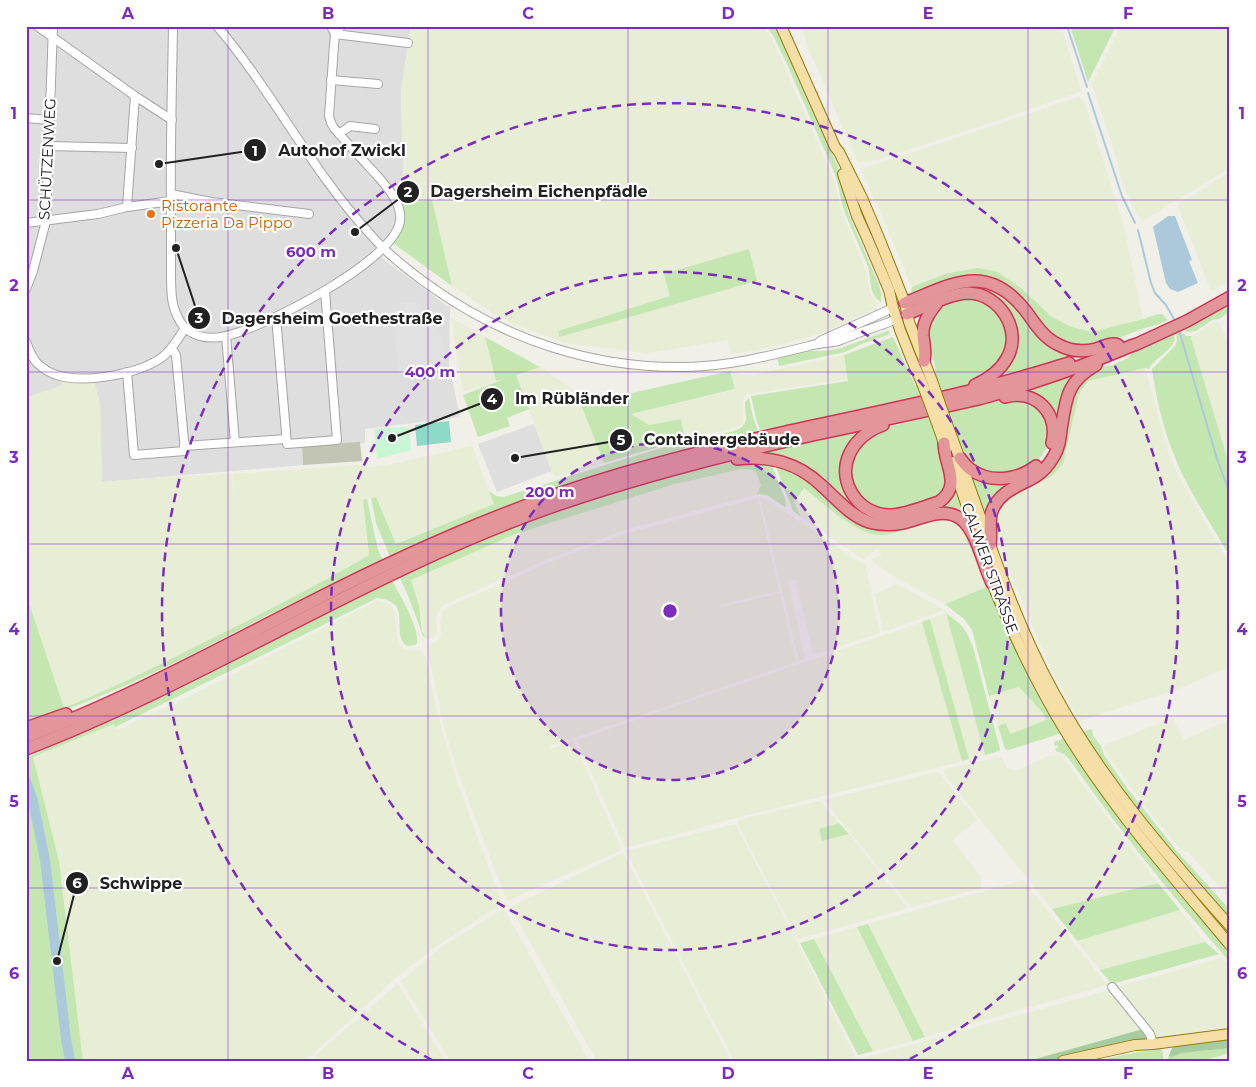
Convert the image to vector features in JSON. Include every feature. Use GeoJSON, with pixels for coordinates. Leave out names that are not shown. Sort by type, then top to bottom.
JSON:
{"type":"FeatureCollection","features":[{"type":"Feature","properties":{"kind":"highway"},"geometry":{"type":"LineString","coordinates":[[903,312],[958,282],[977,280],[989,282],[1000,287],[1017,302],[1044,335],[1058,345],[1067,349],[1085,351],[1114,343],[1118,345]]}},
{"type":"Feature","properties":{"kind":"highway"},"geometry":{"type":"LineString","coordinates":[[1186,318],[1230,291]]}},
{"type":"Feature","properties":{"kind":"highway"},"geometry":{"type":"LineString","coordinates":[[903,312],[952,296],[966,293],[982,295],[1000,307],[1009,321],[1012,337],[1008,358],[986,380],[973,386],[920,398],[913,404]]}},
{"type":"Feature","properties":{"kind":"highway"},"geometry":{"type":"LineString","coordinates":[[990,545],[992,537],[990,520],[997,501],[1012,488],[1037,475],[1054,457],[1058,448],[1066,400],[1073,384],[1078,378],[1090,369],[1130,350],[1164,329],[1230,297]]}},
{"type":"Feature","properties":{"kind":"highway"},"geometry":{"type":"LineString","coordinates":[[924,361],[926,352],[923,335],[925,323],[938,301]]}},
{"type":"Feature","properties":{"kind":"highway"},"geometry":{"type":"LineString","coordinates":[[28,739],[141,688],[391,563],[459,532],[524,506],[596,481],[669,460],[994,385],[1058,366],[1164,329]]}},
{"type":"Feature","properties":{"kind":"highway"},"geometry":{"type":"LineString","coordinates":[[28,739],[107,715],[167,687],[374,582],[462,541],[518,519],[643,477],[703,461],[974,400],[1013,389],[1082,366],[1137,344]]}},
{"type":"Feature","properties":{"kind":"highway"},"geometry":{"type":"LineString","coordinates":[[960,458],[979,475],[992,478],[1010,478],[1036,467],[1049,453],[1053,442],[1054,431],[1050,418],[1045,408],[1032,397],[1013,395],[985,402],[974,400]]}},
{"type":"Feature","properties":{"kind":"highway"},"geometry":{"type":"LineString","coordinates":[[904,415],[892,422],[872,429],[853,447],[849,454],[845,466],[846,479],[853,495],[866,508],[883,514],[900,514],[944,499],[952,482],[944,453],[944,443]]}},
{"type":"Feature","properties":{"kind":"highway"},"geometry":{"type":"LineString","coordinates":[[703,461],[717,462],[751,457],[782,462],[814,478],[850,512],[868,522],[896,524],[923,516],[938,514],[959,518],[971,529],[992,584]]}},
{"type":"Feature","properties":{"kind":"main road","name":"CALWER STRASSE"},"geometry":{"type":"LineString","coordinates":[[781,26],[835,147],[862,198],[903,312],[924,361],[927,382],[942,425],[960,458],[1013,606],[1052,689],[1066,715],[1120,794],[1194,886],[1230,926]]}},
{"type":"Feature","properties":{"kind":"main road","name":"CALWER STRASSE"},"geometry":{"type":"LineString","coordinates":[[835,147],[854,209],[889,290],[893,308]]}},
{"type":"Feature","properties":{"kind":"main road"},"geometry":{"type":"LineString","coordinates":[[893,308],[903,312]]}},
{"type":"Feature","properties":{"kind":"main road","name":"CALWER STRASSE"},"geometry":{"type":"LineString","coordinates":[[903,312],[911,358],[927,382]]}},
{"type":"Feature","properties":{"kind":"main road","name":"CALWER STRASSE"},"geometry":{"type":"LineString","coordinates":[[942,425],[944,443],[991,574],[992,584],[1039,686],[1082,757],[1107,792],[1141,838],[1230,945]]}},
{"type":"Feature","properties":{"kind":"main road"},"geometry":{"type":"LineString","coordinates":[[1063,1061],[1135,1045],[1230,1034]]}},
{"type":"Feature","properties":{"kind":"main road"},"geometry":{"type":"LineString","coordinates":[[1087,1061],[1136,1050],[1153,1044]]}},
{"type":"Feature","properties":{"kind":"street"},"geometry":{"type":"LineString","coordinates":[[36,26],[172,120]]}},
{"type":"Feature","properties":{"kind":"street","name":"SCHÜTZENWEG"},"geometry":{"type":"LineString","coordinates":[[26,289],[29,271],[46,221],[53,26]]}},
{"type":"Feature","properties":{"kind":"street"},"geometry":{"type":"LineString","coordinates":[[173,26],[172,296],[177,315],[185,328],[197,336],[206,337],[226,336],[252,327],[276,317],[325,291],[347,277],[383,248],[393,236],[400,223],[397,203],[390,190],[331,123],[329,116],[333,30]]}},
{"type":"Feature","properties":{"kind":"street"},"geometry":{"type":"LineString","coordinates":[[217,26],[248,66],[327,182],[383,248],[405,268],[450,300],[516,335],[594,359],[647,366],[688,367],[735,363],[772,356],[812,345],[838,341],[903,312]]}},
{"type":"Feature","properties":{"kind":"street"},"geometry":{"type":"LineString","coordinates":[[333,30],[341,26]]}},
{"type":"Feature","properties":{"kind":"street"},"geometry":{"type":"LineString","coordinates":[[333,30],[408,43]]}},
{"type":"Feature","properties":{"kind":"street"},"geometry":{"type":"LineString","coordinates":[[332,80],[378,84]]}},
{"type":"Feature","properties":{"kind":"street"},"geometry":{"type":"LineString","coordinates":[[127,207],[135,96]]}},
{"type":"Feature","properties":{"kind":"street"},"geometry":{"type":"LineString","coordinates":[[26,118],[49,120]]}},
{"type":"Feature","properties":{"kind":"street"},"geometry":{"type":"LineString","coordinates":[[339,134],[350,126],[375,129]]}},
{"type":"Feature","properties":{"kind":"street"},"geometry":{"type":"LineString","coordinates":[[48,146],[132,148]]}},
{"type":"Feature","properties":{"kind":"street"},"geometry":{"type":"LineString","coordinates":[[26,223],[98,214],[171,198],[309,214]]}},
{"type":"Feature","properties":{"kind":"street"},"geometry":{"type":"LineString","coordinates":[[127,372],[134,455],[234,442],[337,440],[325,291]]}},
{"type":"Feature","properties":{"kind":"street"},"geometry":{"type":"LineString","coordinates":[[812,345],[893,308]]}},
{"type":"Feature","properties":{"kind":"street"},"geometry":{"type":"LineString","coordinates":[[276,317],[286,441]]}},
{"type":"Feature","properties":{"kind":"street"},"geometry":{"type":"LineString","coordinates":[[26,342],[33,363],[52,373],[63,377],[95,378],[127,372],[161,358],[172,349],[185,328]]}},
{"type":"Feature","properties":{"kind":"street"},"geometry":{"type":"LineString","coordinates":[[226,336],[234,442]]}},
{"type":"Feature","properties":{"kind":"street"},"geometry":{"type":"LineString","coordinates":[[172,349],[176,355],[184,449]]}},
{"type":"Feature","properties":{"kind":"street"},"geometry":{"type":"LineString","coordinates":[[1112,987],[1150,1034],[1153,1044]]}},
{"type":"Feature","properties":{"kind":"shaded area"},"geometry":{"type":"Polygon","coordinates":[[[26,26],[411,26],[401,91],[404,203],[401,224],[382,258],[450,308],[449,364],[460,417],[365,429],[365,443],[302,445],[303,465],[102,482],[100,404],[60,386],[26,398],[26,26]]]}},
{"type":"Feature","properties":{"kind":"shaded area"},"geometry":{"type":"Polygon","coordinates":[[[411,26],[762,26],[771,37],[834,180],[841,210],[866,271],[871,295],[878,304],[875,308],[819,334],[759,350],[731,354],[728,340],[647,353],[566,343],[513,324],[452,286],[432,201],[404,203],[401,91],[411,26]],[[664,274],[671,296],[558,331],[558,337],[757,281],[664,274]]]}},
{"type":"Feature","properties":{"kind":"shaded area"},"geometry":{"type":"Polygon","coordinates":[[[802,26],[1061,26],[1081,91],[873,161],[858,162],[806,43],[802,26]]]}},
{"type":"Feature","properties":{"kind":"shaded area"},"geometry":{"type":"Polygon","coordinates":[[[1121,26],[1230,26],[1230,168],[1142,221],[1123,185],[1114,150],[1092,84],[1121,26]]]}},
{"type":"Feature","properties":{"kind":"shaded area"},"geometry":{"type":"Polygon","coordinates":[[[1078,97],[1084,101],[1123,223],[1143,319],[1092,332],[1069,326],[1051,316],[1021,288],[998,272],[945,274],[912,287],[861,169],[1078,97]]]}},
{"type":"Feature","properties":{"kind":"shaded area"},"geometry":{"type":"Polygon","coordinates":[[[1230,172],[1230,281],[1211,291],[1179,204],[1230,172]]]}},
{"type":"Feature","properties":{"kind":"shaded area"},"geometry":{"type":"Polygon","coordinates":[[[416,302],[425,311],[423,315],[443,338],[446,362],[437,363],[439,373],[435,374],[434,371],[398,374],[393,308],[396,304],[416,302]]]}},
{"type":"Feature","properties":{"kind":"shaded area"},"geometry":{"type":"Polygon","coordinates":[[[451,318],[485,337],[496,381],[463,392],[451,318]]]}},
{"type":"Feature","properties":{"kind":"shaded area"},"geometry":{"type":"Polygon","coordinates":[[[1218,322],[1230,347],[1230,467],[1191,337],[1213,323],[1218,322]]]}},
{"type":"Feature","properties":{"kind":"shaded area"},"geometry":{"type":"Polygon","coordinates":[[[844,355],[848,379],[748,394],[744,397],[743,402],[743,423],[730,429],[685,439],[681,419],[649,425],[631,414],[735,390],[730,371],[753,375],[844,355]]]}},
{"type":"Feature","properties":{"kind":"shaded area"},"geometry":{"type":"Polygon","coordinates":[[[540,367],[576,392],[604,463],[556,477],[552,472],[516,375],[540,367]]]}},
{"type":"Feature","properties":{"kind":"shaded area"},"geometry":{"type":"Polygon","coordinates":[[[1145,368],[1168,452],[1179,477],[1230,565],[1230,667],[1175,690],[1079,721],[1054,675],[1008,568],[997,530],[997,517],[1006,501],[1052,476],[1063,464],[1079,394],[1088,381],[1145,368]]]}},
{"type":"Feature","properties":{"kind":"shaded area"},"geometry":{"type":"Polygon","coordinates":[[[63,381],[94,381],[100,404],[102,482],[232,474],[236,511],[233,474],[356,465],[369,467],[393,464],[472,446],[494,504],[395,544],[376,498],[363,500],[369,555],[328,579],[203,643],[101,693],[64,708],[26,594],[26,398],[60,386],[63,381]]]}},
{"type":"Feature","properties":{"kind":"shaded area"},"geometry":{"type":"Polygon","coordinates":[[[534,424],[552,471],[497,492],[478,444],[534,424]]]}},
{"type":"Feature","properties":{"kind":"shaded area"},"geometry":{"type":"Polygon","coordinates":[[[360,442],[362,461],[303,465],[302,445],[360,442]]]}},
{"type":"Feature","properties":{"kind":"shaded area"},"geometry":{"type":"Polygon","coordinates":[[[742,469],[756,472],[761,485],[757,494],[628,529],[543,561],[445,604],[437,614],[437,634],[428,639],[424,635],[419,606],[410,580],[515,534],[675,484],[742,469]]]}},
{"type":"Feature","properties":{"kind":"shaded area"},"geometry":{"type":"Polygon","coordinates":[[[804,488],[882,535],[899,532],[934,521],[945,520],[954,522],[964,533],[987,587],[945,604],[895,577],[871,560],[882,554],[877,549],[863,559],[801,517],[794,502],[804,488]]]}},
{"type":"Feature","properties":{"kind":"shaded area"},"geometry":{"type":"Polygon","coordinates":[[[758,498],[779,591],[721,605],[721,607],[780,593],[796,662],[550,746],[551,749],[573,740],[621,848],[619,851],[507,901],[457,770],[444,726],[428,653],[428,646],[437,641],[441,636],[440,620],[443,611],[450,606],[558,559],[624,534],[758,498]]]}},
{"type":"Feature","properties":{"kind":"shaded area"},"geometry":{"type":"Polygon","coordinates":[[[760,498],[766,499],[865,565],[880,633],[813,655],[796,580],[788,581],[805,659],[799,661],[760,498]]]}},
{"type":"Feature","properties":{"kind":"shaded area"},"geometry":{"type":"Polygon","coordinates":[[[897,584],[944,610],[883,632],[875,594],[897,584]]]}},
{"type":"Feature","properties":{"kind":"shaded area"},"geometry":{"type":"Polygon","coordinates":[[[377,601],[387,603],[392,607],[395,613],[397,637],[400,645],[406,650],[420,650],[425,656],[438,716],[456,778],[500,899],[500,905],[441,943],[399,975],[312,1055],[301,1061],[83,1061],[59,861],[33,757],[114,724],[117,730],[194,694],[377,601]]]}},
{"type":"Feature","properties":{"kind":"shaded area"},"geometry":{"type":"Polygon","coordinates":[[[946,613],[985,755],[969,759],[930,619],[946,613]]]}},
{"type":"Feature","properties":{"kind":"shaded area"},"geometry":{"type":"Polygon","coordinates":[[[922,622],[962,761],[625,848],[577,740],[922,622]]]}},
{"type":"Feature","properties":{"kind":"shaded area"},"geometry":{"type":"Polygon","coordinates":[[[1019,687],[1043,713],[1046,720],[1009,734],[1006,724],[998,726],[989,696],[1019,687]]]}},
{"type":"Feature","properties":{"kind":"shaded area"},"geometry":{"type":"Polygon","coordinates":[[[1173,718],[1184,740],[1230,720],[1230,898],[1188,852],[1182,851],[1141,801],[1106,752],[1105,746],[1110,743],[1173,718]]]}},
{"type":"Feature","properties":{"kind":"shaded area"},"geometry":{"type":"Polygon","coordinates":[[[1051,755],[1060,756],[1064,759],[1158,883],[1052,909],[944,774],[945,769],[999,757],[1002,758],[1009,769],[1018,770],[1051,755]]]}},
{"type":"Feature","properties":{"kind":"shaded area"},"geometry":{"type":"Polygon","coordinates":[[[938,772],[977,820],[952,840],[981,877],[981,888],[911,907],[824,800],[938,772]]]}},
{"type":"Feature","properties":{"kind":"shaded area"},"geometry":{"type":"Polygon","coordinates":[[[820,801],[839,823],[819,829],[822,841],[849,834],[908,908],[798,939],[737,823],[738,820],[820,801]]]}},
{"type":"Feature","properties":{"kind":"shaded area"},"geometry":{"type":"Polygon","coordinates":[[[735,824],[857,1061],[735,1061],[626,851],[735,824]]]}},
{"type":"Feature","properties":{"kind":"shaded area"},"geometry":{"type":"Polygon","coordinates":[[[623,853],[731,1061],[597,1061],[510,907],[623,853]]]}},
{"type":"Feature","properties":{"kind":"shaded area"},"geometry":{"type":"Polygon","coordinates":[[[1023,880],[1107,985],[925,1037],[868,924],[1023,880]]]}},
{"type":"Feature","properties":{"kind":"shaded area"},"geometry":{"type":"Polygon","coordinates":[[[504,909],[589,1061],[450,1061],[401,981],[444,945],[504,909]]]}},
{"type":"Feature","properties":{"kind":"shaded area"},"geometry":{"type":"Polygon","coordinates":[[[1180,910],[1205,942],[1100,970],[1077,941],[1180,910]]]}},
{"type":"Feature","properties":{"kind":"shaded area"},"geometry":{"type":"Polygon","coordinates":[[[857,927],[913,1041],[873,1051],[814,939],[857,927]]]}},
{"type":"Feature","properties":{"kind":"shaded area"},"geometry":{"type":"Polygon","coordinates":[[[1221,958],[1230,967],[1230,1030],[1158,1039],[1118,991],[1121,986],[1221,958]]]}},
{"type":"Feature","properties":{"kind":"shaded area"},"geometry":{"type":"Polygon","coordinates":[[[398,984],[445,1061],[316,1061],[316,1055],[398,984]]]}},
{"type":"Feature","properties":{"kind":"shaded area"},"geometry":{"type":"Polygon","coordinates":[[[1107,991],[1112,992],[1143,1029],[1028,1061],[862,1061],[864,1058],[1107,991]]]}},
{"type":"Feature","properties":{"kind":"green space"},"geometry":{"type":"Polygon","coordinates":[[[766,26],[776,26],[838,167],[849,215],[879,285],[881,302],[872,291],[868,267],[844,210],[834,172],[786,62],[774,37],[766,26]]]}},
{"type":"Feature","properties":{"kind":"green space"},"geometry":{"type":"Polygon","coordinates":[[[1070,26],[1116,26],[1088,82],[1070,26]]]}},
{"type":"Feature","properties":{"kind":"green space"},"geometry":{"type":"Polygon","coordinates":[[[432,200],[452,286],[390,241],[401,224],[404,203],[432,200]]]}},
{"type":"Feature","properties":{"kind":"green space"},"geometry":{"type":"Polygon","coordinates":[[[749,249],[757,281],[559,337],[558,331],[670,296],[664,274],[749,249]]]}},
{"type":"Feature","properties":{"kind":"green space"},"geometry":{"type":"Polygon","coordinates":[[[978,268],[998,272],[1021,288],[1051,316],[1069,326],[1092,332],[1158,314],[1162,314],[1168,320],[1161,324],[1086,348],[1058,342],[1003,283],[992,278],[970,276],[958,278],[911,293],[912,287],[945,274],[978,268]]]}},
{"type":"Feature","properties":{"kind":"green space"},"geometry":{"type":"Polygon","coordinates":[[[970,287],[989,288],[1000,291],[1037,331],[1083,354],[992,382],[1015,340],[989,295],[955,289],[970,287]]]}},
{"type":"Feature","properties":{"kind":"green space"},"geometry":{"type":"Polygon","coordinates":[[[963,297],[992,303],[1009,331],[1004,359],[978,380],[967,385],[942,391],[926,338],[934,311],[942,304],[963,297]]]}},
{"type":"Feature","properties":{"kind":"green space"},"geometry":{"type":"Polygon","coordinates":[[[1230,302],[1230,311],[1219,319],[1212,320],[1196,331],[1187,332],[1183,329],[1230,302]]]}},
{"type":"Feature","properties":{"kind":"green space"},"geometry":{"type":"Polygon","coordinates":[[[1180,330],[1186,336],[1192,336],[1191,338],[1230,467],[1230,557],[1180,468],[1166,434],[1158,402],[1152,369],[1175,346],[1177,341],[1176,332],[1180,330]]]}},
{"type":"Feature","properties":{"kind":"green space"},"geometry":{"type":"Polygon","coordinates":[[[887,331],[890,333],[888,335],[845,352],[779,366],[777,358],[806,351],[824,351],[841,348],[887,331]]]}},
{"type":"Feature","properties":{"kind":"green space"},"geometry":{"type":"Polygon","coordinates":[[[1174,333],[1175,339],[1173,344],[1149,369],[1145,368],[1088,381],[1079,394],[1063,464],[1052,476],[1006,501],[1004,499],[1043,475],[1072,392],[1088,373],[1126,359],[1135,350],[1174,333]]]}},
{"type":"Feature","properties":{"kind":"green space"},"geometry":{"type":"Polygon","coordinates":[[[485,337],[540,367],[516,375],[529,409],[507,418],[510,426],[478,437],[463,395],[504,379],[496,381],[485,337]]]}},
{"type":"Feature","properties":{"kind":"green space"},"geometry":{"type":"Polygon","coordinates":[[[893,337],[915,385],[918,384],[922,395],[761,432],[751,396],[848,381],[844,355],[893,337]]]}},
{"type":"Feature","properties":{"kind":"green space"},"geometry":{"type":"Polygon","coordinates":[[[730,371],[735,389],[631,414],[649,425],[681,419],[685,439],[604,463],[576,392],[596,401],[730,371]]]}},
{"type":"Feature","properties":{"kind":"green space"},"geometry":{"type":"Polygon","coordinates":[[[1078,373],[1066,395],[1058,439],[1049,460],[1041,469],[997,498],[986,521],[970,475],[989,481],[1006,482],[1036,472],[1044,465],[1050,457],[1056,439],[1054,420],[1046,403],[1027,391],[1078,373]]]}},
{"type":"Feature","properties":{"kind":"green space"},"geometry":{"type":"Polygon","coordinates":[[[749,398],[758,432],[658,456],[565,485],[476,518],[390,557],[376,523],[371,498],[376,497],[396,544],[494,504],[489,491],[496,496],[504,497],[668,446],[734,431],[745,423],[745,402],[749,398]]]}},
{"type":"Feature","properties":{"kind":"green space"},"geometry":{"type":"Polygon","coordinates":[[[1013,398],[1041,407],[1049,424],[1049,436],[1045,451],[1039,459],[1020,470],[999,473],[988,472],[978,468],[970,462],[963,452],[950,412],[1013,398]]]}},
{"type":"Feature","properties":{"kind":"green space"},"geometry":{"type":"Polygon","coordinates":[[[929,417],[936,435],[940,455],[948,474],[943,496],[895,513],[863,503],[850,481],[853,451],[880,429],[929,417]]]}},
{"type":"Feature","properties":{"kind":"green space"},"geometry":{"type":"Polygon","coordinates":[[[449,421],[451,442],[417,446],[415,425],[449,421]]]}},
{"type":"Feature","properties":{"kind":"green space"},"geometry":{"type":"Polygon","coordinates":[[[409,427],[411,450],[377,459],[374,429],[409,427]]]}},
{"type":"Feature","properties":{"kind":"green space"},"geometry":{"type":"Polygon","coordinates":[[[864,430],[843,469],[870,514],[939,506],[954,485],[963,508],[960,515],[865,516],[763,454],[864,430]]]}},
{"type":"Feature","properties":{"kind":"green space"},"geometry":{"type":"Polygon","coordinates":[[[742,460],[770,461],[785,499],[785,507],[767,495],[757,494],[761,485],[756,472],[742,469],[675,484],[515,534],[411,580],[419,606],[422,631],[426,638],[423,636],[399,576],[467,545],[550,513],[691,471],[742,460]]]}},
{"type":"Feature","properties":{"kind":"green space"},"geometry":{"type":"Polygon","coordinates":[[[774,462],[795,470],[859,521],[942,516],[964,526],[1062,733],[1009,750],[1005,749],[998,726],[1006,723],[1010,734],[1046,720],[1043,713],[1019,687],[989,696],[972,630],[963,618],[945,604],[987,587],[964,533],[958,525],[953,522],[937,521],[890,534],[872,534],[851,525],[804,488],[794,502],[801,517],[793,511],[774,462]]]}},
{"type":"Feature","properties":{"kind":"green space"},"geometry":{"type":"Polygon","coordinates":[[[367,499],[378,550],[383,560],[129,684],[81,704],[26,723],[26,594],[64,708],[125,681],[225,632],[369,555],[363,500],[367,499]]]}},
{"type":"Feature","properties":{"kind":"green space"},"geometry":{"type":"Polygon","coordinates":[[[392,580],[415,628],[417,643],[415,645],[407,646],[402,640],[398,611],[395,605],[377,598],[115,727],[114,724],[33,757],[59,861],[83,1061],[26,1061],[26,758],[112,721],[183,687],[392,580]]]}},
{"type":"Feature","properties":{"kind":"green space"},"geometry":{"type":"Polygon","coordinates":[[[946,613],[962,627],[973,647],[999,751],[985,755],[946,613]]]}},
{"type":"Feature","properties":{"kind":"green space"},"geometry":{"type":"Polygon","coordinates":[[[930,619],[969,759],[962,761],[922,622],[930,619]]]}},
{"type":"Feature","properties":{"kind":"green space"},"geometry":{"type":"Polygon","coordinates":[[[1092,729],[1093,736],[1101,746],[1104,755],[1128,789],[1176,850],[1230,910],[1230,921],[1149,826],[1111,776],[1082,732],[1092,729]]]}},
{"type":"Feature","properties":{"kind":"green space"},"geometry":{"type":"Polygon","coordinates":[[[1065,738],[1179,894],[1230,954],[1230,962],[1147,863],[1069,759],[1064,754],[1056,751],[1055,748],[1058,748],[1058,745],[1055,746],[1054,742],[1065,738]]]}},
{"type":"Feature","properties":{"kind":"green space"},"geometry":{"type":"Polygon","coordinates":[[[839,823],[849,834],[822,841],[819,829],[839,823]]]}},
{"type":"Feature","properties":{"kind":"green space"},"geometry":{"type":"Polygon","coordinates":[[[1158,883],[1180,910],[1077,941],[1052,909],[1158,883]]]}},
{"type":"Feature","properties":{"kind":"green space"},"geometry":{"type":"Polygon","coordinates":[[[868,924],[925,1037],[913,1041],[857,927],[868,924]]]}},
{"type":"Feature","properties":{"kind":"green space"},"geometry":{"type":"Polygon","coordinates":[[[814,939],[873,1051],[858,1055],[800,943],[814,939]]]}},
{"type":"Feature","properties":{"kind":"green space"},"geometry":{"type":"Polygon","coordinates":[[[1205,942],[1219,954],[1112,984],[1100,970],[1205,942]]]}},
{"type":"Feature","properties":{"kind":"green space"},"geometry":{"type":"Polygon","coordinates":[[[1143,1029],[1146,1036],[1145,1040],[1049,1061],[1028,1061],[1143,1029]]]}},
{"type":"Feature","properties":{"kind":"green space"},"geometry":{"type":"Polygon","coordinates":[[[1230,1039],[1230,1048],[1169,1056],[1172,1048],[1176,1046],[1230,1039]]]}},
{"type":"Feature","properties":{"kind":"green space"},"geometry":{"type":"Polygon","coordinates":[[[1159,1048],[1163,1054],[1162,1061],[1101,1061],[1109,1058],[1159,1048]]]}},
{"type":"Feature","properties":{"kind":"green space"},"geometry":{"type":"Polygon","coordinates":[[[1230,1048],[1230,1053],[1202,1061],[1167,1061],[1169,1055],[1172,1057],[1182,1053],[1230,1048]]]}},
{"type":"Feature","properties":{"kind":"water"},"geometry":{"type":"Polygon","coordinates":[[[1168,216],[1175,216],[1192,260],[1189,261],[1198,283],[1178,292],[1170,289],[1166,283],[1153,227],[1168,216]]]}},
{"type":"Feature","properties":{"kind":"waterway"},"geometry":{"type":"LineString","coordinates":[[1067,26],[1087,87]]}},
{"type":"Feature","properties":{"kind":"waterway"},"geometry":{"type":"LineString","coordinates":[[1088,93],[1122,196],[1135,223]]}},
{"type":"Feature","properties":{"kind":"waterway"},"geometry":{"type":"LineString","coordinates":[[1138,230],[1155,293],[1166,305],[1175,321]]}},
{"type":"Feature","properties":{"kind":"waterway"},"geometry":{"type":"LineString","coordinates":[[1179,330],[1217,459],[1230,494]]}},
{"type":"Feature","properties":{"kind":"waterway"},"geometry":{"type":"LineString","coordinates":[[26,781],[33,801],[45,860],[70,1061]]}},
{"type":"Feature","properties":{"kind":"place","name":"Autohof Zwickl"},"geometry":{"type":"Point","coordinates":[159,164]}},
{"type":"Feature","properties":{"kind":"place","name":"Ristorante Pizzeria Da Pippo"},"geometry":{"type":"Point","coordinates":[151,214]}},
{"type":"Feature","properties":{"kind":"place","name":"Dagersheim Eichenpfädle"},"geometry":{"type":"Point","coordinates":[355,232]}},
{"type":"Feature","properties":{"kind":"place","name":"Dagersheim Goethestraße"},"geometry":{"type":"Point","coordinates":[176,248]}},
{"type":"Feature","properties":{"kind":"place","name":"Im Rübländer"},"geometry":{"type":"Point","coordinates":[392,438]}},
{"type":"Feature","properties":{"kind":"place","name":"Containergebäude"},"geometry":{"type":"Point","coordinates":[515,458]}},
{"type":"Feature","properties":{"kind":"place","name":"Schwippe"},"geometry":{"type":"Point","coordinates":[57,961]}}]}
